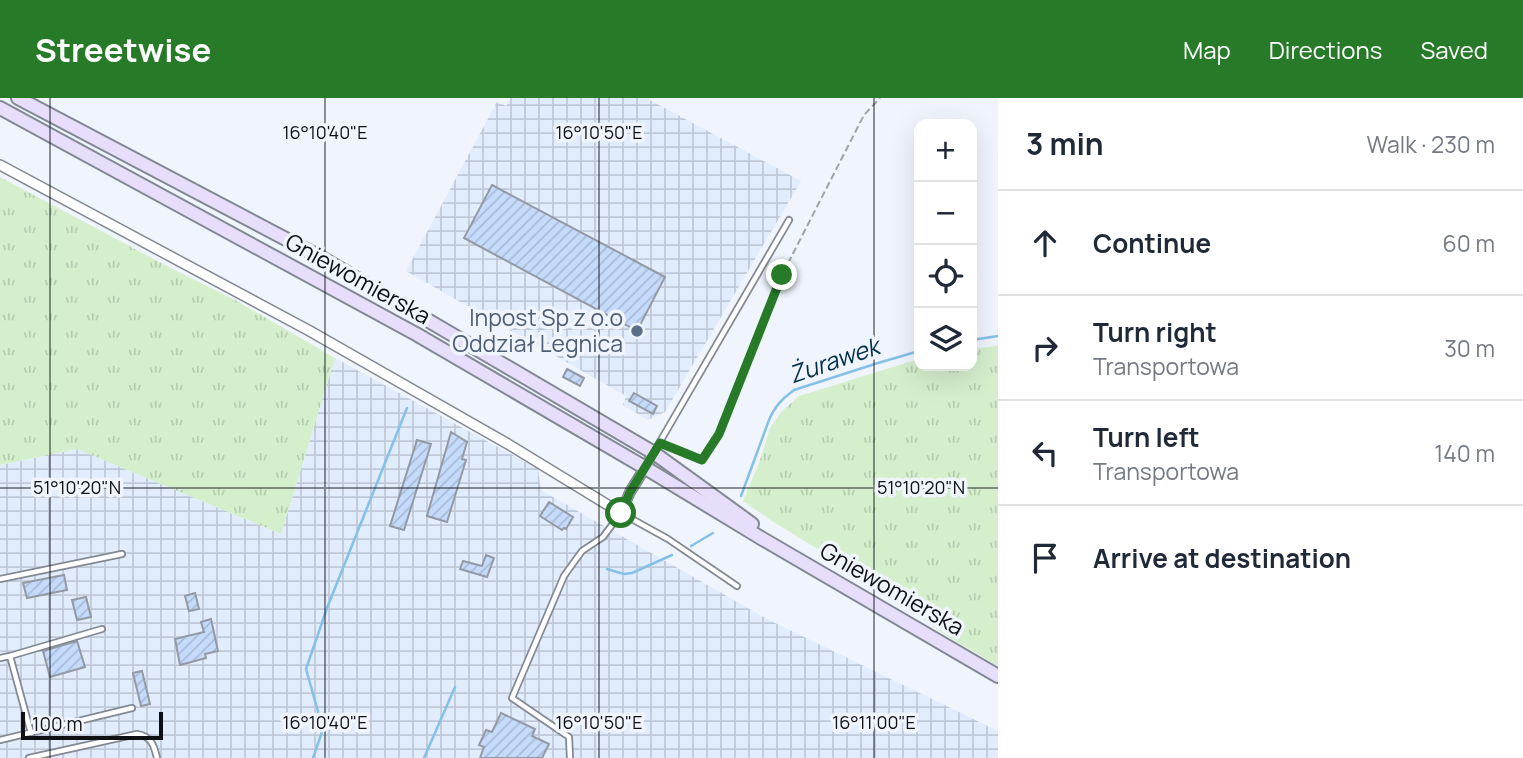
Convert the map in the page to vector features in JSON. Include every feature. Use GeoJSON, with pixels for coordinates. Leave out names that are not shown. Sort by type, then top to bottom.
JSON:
{"type":"FeatureCollection","features":[{"type":"Feature","properties":{"kind":"street","name":"Gniewomierska"},"geometry":{"type":"LineString","coordinates":[[18,98],[320,257],[657,448],[800,560]]}},
{"type":"Feature","properties":{"kind":"street","name":"Gniewomierska"},"geometry":{"type":"LineString","coordinates":[[0,108],[416,334],[998,676]]}},
{"type":"Feature","properties":{"kind":"street"},"geometry":{"type":"LineString","coordinates":[[0,165],[308,330],[508,444],[621,513],[644,467],[657,448]]}},
{"type":"Feature","properties":{"kind":"lane"},"geometry":{"type":"LineString","coordinates":[[657,448],[789,220]]}},
{"type":"Feature","properties":{"kind":"lane"},"geometry":{"type":"LineString","coordinates":[[570,758],[569,737],[512,698],[564,576],[582,551],[603,537],[621,513],[668,539],[737,586]]}},
{"type":"Feature","properties":{"kind":"lane"},"geometry":{"type":"LineString","coordinates":[[0,579],[122,554]]}},
{"type":"Feature","properties":{"kind":"lane"},"geometry":{"type":"LineString","coordinates":[[0,658],[102,629]]}},
{"type":"Feature","properties":{"kind":"lane"},"geometry":{"type":"LineString","coordinates":[[10,656],[31,733]]}},
{"type":"Feature","properties":{"kind":"lane"},"geometry":{"type":"LineString","coordinates":[[0,740],[132,708]]}},
{"type":"Feature","properties":{"kind":"lane"},"geometry":{"type":"LineString","coordinates":[[29,758],[137,734],[145,736],[154,745],[157,758]]}},
{"type":"Feature","properties":{"kind":"path"},"geometry":{"type":"LineString","coordinates":[[657,448],[702,460],[719,434],[782,275],[864,115],[880,98]]}},
{"type":"Feature","properties":{"kind":"shaded area"},"geometry":{"type":"Polygon","coordinates":[[[511,98],[646,98],[801,181],[665,412],[648,420],[623,405],[626,396],[406,271],[497,102],[506,106],[511,98]]]}},
{"type":"Feature","properties":{"kind":"shaded area"},"geometry":{"type":"Polygon","coordinates":[[[335,358],[538,469],[541,490],[769,620],[998,731],[998,758],[0,758],[0,465],[77,449],[281,534],[335,358]]]}},
{"type":"Feature","properties":{"kind":"green space"},"geometry":{"type":"Polygon","coordinates":[[[0,177],[235,300],[335,358],[281,534],[77,449],[0,465],[0,177]]]}},
{"type":"Feature","properties":{"kind":"green space"},"geometry":{"type":"Polygon","coordinates":[[[998,345],[998,666],[947,636],[865,578],[743,501],[770,428],[781,412],[799,396],[914,361],[914,371],[977,371],[977,348],[998,345]]]}},
{"type":"Feature","properties":{"kind":"building"},"geometry":{"type":"Polygon","coordinates":[[[492,185],[665,277],[637,331],[464,238],[492,185]]]}},
{"type":"Feature","properties":{"kind":"building"},"geometry":{"type":"Polygon","coordinates":[[[567,369],[584,378],[580,386],[563,377],[567,369]]]}},
{"type":"Feature","properties":{"kind":"building"},"geometry":{"type":"Polygon","coordinates":[[[634,393],[657,406],[653,414],[629,401],[634,393]]]}},
{"type":"Feature","properties":{"kind":"building"},"geometry":{"type":"Polygon","coordinates":[[[451,432],[467,442],[462,459],[466,460],[447,522],[427,516],[451,432]]]}},
{"type":"Feature","properties":{"kind":"building"},"geometry":{"type":"Polygon","coordinates":[[[417,440],[431,444],[404,530],[390,526],[417,440]]]}},
{"type":"Feature","properties":{"kind":"building"},"geometry":{"type":"Polygon","coordinates":[[[549,502],[573,517],[566,529],[562,530],[540,516],[549,502]]]}},
{"type":"Feature","properties":{"kind":"building"},"geometry":{"type":"Polygon","coordinates":[[[486,555],[494,558],[487,577],[460,569],[463,561],[482,566],[486,555]]]}},
{"type":"Feature","properties":{"kind":"building"},"geometry":{"type":"Polygon","coordinates":[[[64,575],[67,590],[27,598],[23,583],[64,575]]]}},
{"type":"Feature","properties":{"kind":"building"},"geometry":{"type":"Polygon","coordinates":[[[195,593],[199,609],[189,611],[185,596],[195,593]]]}},
{"type":"Feature","properties":{"kind":"building"},"geometry":{"type":"Polygon","coordinates":[[[86,597],[91,617],[77,620],[72,600],[86,597]]]}},
{"type":"Feature","properties":{"kind":"building"},"geometry":{"type":"Polygon","coordinates":[[[211,619],[218,651],[205,654],[206,658],[180,665],[175,639],[204,632],[201,622],[211,619]]]}},
{"type":"Feature","properties":{"kind":"building"},"geometry":{"type":"Polygon","coordinates":[[[77,641],[85,667],[50,677],[43,651],[77,641]]]}},
{"type":"Feature","properties":{"kind":"building"},"geometry":{"type":"Polygon","coordinates":[[[142,671],[150,704],[141,706],[133,673],[142,671]]]}},
{"type":"Feature","properties":{"kind":"building"},"geometry":{"type":"Polygon","coordinates":[[[501,713],[535,729],[532,736],[549,744],[542,758],[480,758],[484,747],[479,745],[486,730],[492,732],[501,713]]]}},
{"type":"Feature","properties":{"kind":"waterway","name":"Żurawek"},"geometry":{"type":"LineString","coordinates":[[977,339],[998,336]]}},
{"type":"Feature","properties":{"kind":"waterway","name":"Żurawek"},"geometry":{"type":"LineString","coordinates":[[741,496],[771,415],[790,393],[914,352]]}},
{"type":"Feature","properties":{"kind":"waterway"},"geometry":{"type":"LineString","coordinates":[[313,758],[323,729],[306,669],[327,608],[407,408]]}},
{"type":"Feature","properties":{"kind":"waterway","name":"Żurawek"},"geometry":{"type":"LineString","coordinates":[[691,546],[713,533]]}},
{"type":"Feature","properties":{"kind":"waterway","name":"Żurawek"},"geometry":{"type":"LineString","coordinates":[[607,569],[624,574],[632,573],[672,555]]}},
{"type":"Feature","properties":{"kind":"waterway","name":"Żurawek"},"geometry":{"type":"LineString","coordinates":[[424,758],[455,687]]}},
{"type":"Feature","properties":{"kind":"place","name":"Inpost Sp z o.o Oddział Legnica"},"geometry":{"type":"Point","coordinates":[637,331]}},
{"type":"Feature","properties":{"kind":"route"},"geometry":{"type":"LineString","coordinates":[[621,513],[630,492],[660,443],[702,460],[719,434],[782,275]]}}]}
